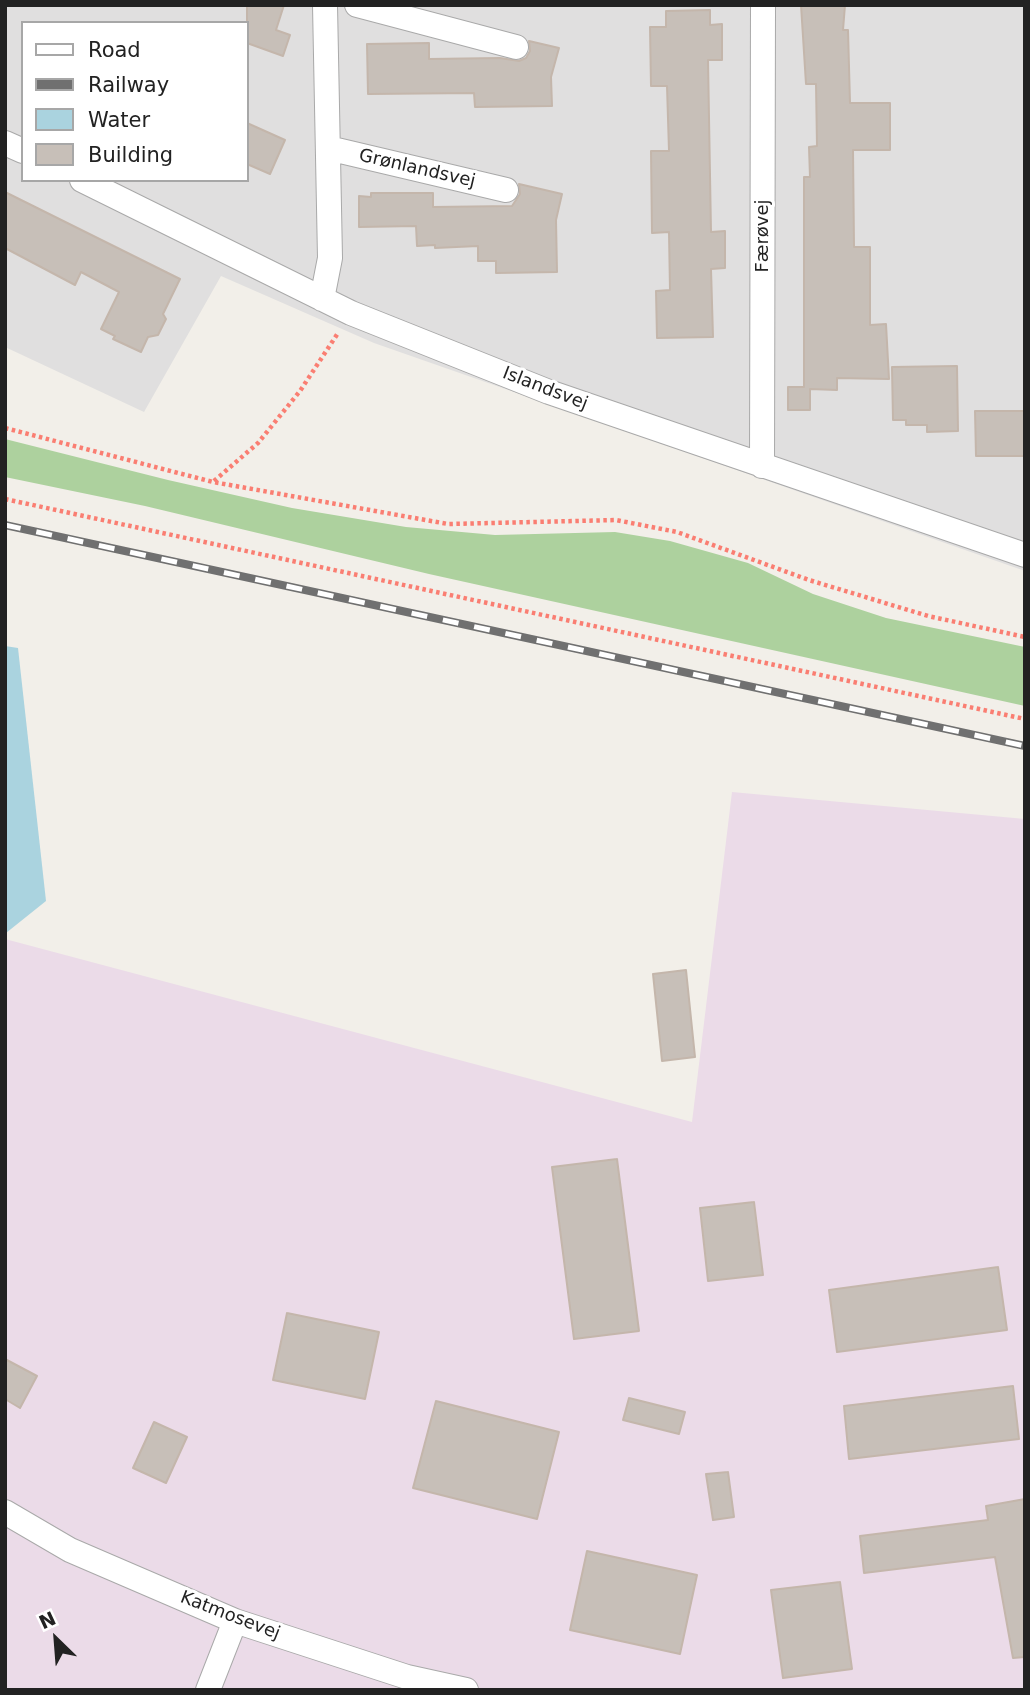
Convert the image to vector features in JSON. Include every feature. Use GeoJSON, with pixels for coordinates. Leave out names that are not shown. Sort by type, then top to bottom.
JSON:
{"type":"FeatureCollection","features":[{"type":"Feature","properties":{"kind":"street"},"geometry":{"type":"LineString","coordinates":[[322,299],[330,258],[325,5]]}},
{"type":"Feature","properties":{"kind":"street"},"geometry":{"type":"LineString","coordinates":[[357,5],[516,47]]}},
{"type":"Feature","properties":{"kind":"street","name":"Færøvej"},"geometry":{"type":"LineString","coordinates":[[762,466],[764,5]]}},
{"type":"Feature","properties":{"kind":"street"},"geometry":{"type":"LineString","coordinates":[[5,142],[21,150]]}},
{"type":"Feature","properties":{"kind":"street","name":"Grønlandsvej"},"geometry":{"type":"LineString","coordinates":[[328,148],[506,190]]}},
{"type":"Feature","properties":{"kind":"street","name":"Islandsvej"},"geometry":{"type":"LineString","coordinates":[[86,182],[351,313],[549,391],[1025,555]]}},
{"type":"Feature","properties":{"kind":"street","name":"Katmosevej"},"geometry":{"type":"LineString","coordinates":[[5,1512],[70,1550],[235,1621],[407,1676],[466,1690]]}},
{"type":"Feature","properties":{"kind":"street"},"geometry":{"type":"LineString","coordinates":[[208,1690],[235,1621]]}},
{"type":"Feature","properties":{"kind":"path"},"geometry":{"type":"LineString","coordinates":[[213,482],[258,443],[300,391],[351,313]]}},
{"type":"Feature","properties":{"kind":"path"},"geometry":{"type":"LineString","coordinates":[[5,428],[213,482],[448,524],[616,520],[677,532],[809,580],[928,616],[1025,637]]}},
{"type":"Feature","properties":{"kind":"path"},"geometry":{"type":"LineString","coordinates":[[5,499],[1025,719]]}},
{"type":"Feature","properties":{"kind":"shaded area"},"geometry":{"type":"Polygon","coordinates":[[[5,5],[1025,5],[1025,571],[374,343],[221,276],[144,412],[5,347],[5,5]]]}},
{"type":"Feature","properties":{"kind":"shaded area"},"geometry":{"type":"Polygon","coordinates":[[[732,792],[1025,819],[1025,1690],[5,1690],[5,939],[692,1122],[732,792]]]}},
{"type":"Feature","properties":{"kind":"green space"},"geometry":{"type":"Polygon","coordinates":[[[5,439],[292,508],[406,527],[495,535],[615,532],[670,541],[748,563],[813,594],[886,618],[1025,647],[1025,706],[429,574],[145,506],[5,477],[5,439]]]}},
{"type":"Feature","properties":{"kind":"water"},"geometry":{"type":"Polygon","coordinates":[[[5,646],[18,648],[46,901],[6,933],[5,646]]]}},
{"type":"Feature","properties":{"kind":"building"},"geometry":{"type":"Polygon","coordinates":[[[247,5],[284,5],[276,30],[290,35],[283,56],[248,43],[247,5]]]}},
{"type":"Feature","properties":{"kind":"building"},"geometry":{"type":"Polygon","coordinates":[[[801,5],[845,5],[843,30],[848,30],[850,103],[890,103],[890,150],[853,150],[854,247],[870,247],[870,325],[886,324],[889,379],[837,378],[837,390],[810,389],[810,410],[788,410],[788,387],[804,387],[804,177],[810,177],[809,147],[817,146],[816,84],[806,84],[801,5]]]}},
{"type":"Feature","properties":{"kind":"building"},"geometry":{"type":"Polygon","coordinates":[[[710,10],[710,25],[722,24],[722,60],[708,60],[711,232],[725,231],[725,268],[711,269],[713,337],[657,338],[656,291],[670,290],[669,232],[652,233],[651,151],[669,151],[667,86],[651,86],[650,27],[666,27],[666,11],[710,10]]]}},
{"type":"Feature","properties":{"kind":"building"},"geometry":{"type":"Polygon","coordinates":[[[529,41],[559,48],[551,77],[552,106],[475,107],[474,93],[368,94],[367,44],[429,43],[429,59],[500,58],[519,61],[526,58],[530,51],[529,41]]]}},
{"type":"Feature","properties":{"kind":"building"},"geometry":{"type":"Polygon","coordinates":[[[248,123],[285,140],[270,174],[248,164],[248,123]]]}},
{"type":"Feature","properties":{"kind":"building"},"geometry":{"type":"Polygon","coordinates":[[[519,184],[562,194],[556,220],[557,272],[496,273],[496,261],[478,261],[478,246],[417,246],[416,226],[359,227],[359,196],[371,197],[371,193],[433,193],[433,207],[512,206],[520,194],[519,184]]]}},
{"type":"Feature","properties":{"kind":"building"},"geometry":{"type":"Polygon","coordinates":[[[5,192],[180,279],[163,314],[166,319],[158,335],[148,337],[141,352],[113,339],[115,336],[101,329],[119,292],[81,272],[75,285],[5,248],[5,192]]]}},
{"type":"Feature","properties":{"kind":"building"},"geometry":{"type":"Polygon","coordinates":[[[957,366],[958,431],[927,432],[927,425],[906,425],[906,420],[893,420],[892,367],[957,366]]]}},
{"type":"Feature","properties":{"kind":"building"},"geometry":{"type":"Polygon","coordinates":[[[975,411],[1025,411],[1025,456],[976,456],[975,411]]]}},
{"type":"Feature","properties":{"kind":"building"},"geometry":{"type":"Polygon","coordinates":[[[686,970],[695,1057],[662,1061],[653,974],[686,970]]]}},
{"type":"Feature","properties":{"kind":"building"},"geometry":{"type":"Polygon","coordinates":[[[617,1159],[639,1331],[574,1339],[552,1167],[617,1159]]]}},
{"type":"Feature","properties":{"kind":"building"},"geometry":{"type":"Polygon","coordinates":[[[754,1202],[763,1275],[708,1281],[700,1208],[754,1202]]]}},
{"type":"Feature","properties":{"kind":"building"},"geometry":{"type":"Polygon","coordinates":[[[998,1267],[1007,1330],[837,1352],[829,1290],[998,1267]]]}},
{"type":"Feature","properties":{"kind":"building"},"geometry":{"type":"Polygon","coordinates":[[[287,1313],[379,1332],[365,1399],[273,1380],[287,1313]]]}},
{"type":"Feature","properties":{"kind":"building"},"geometry":{"type":"Polygon","coordinates":[[[5,1359],[37,1376],[20,1408],[5,1399],[5,1359]]]}},
{"type":"Feature","properties":{"kind":"building"},"geometry":{"type":"Polygon","coordinates":[[[1013,1386],[1019,1439],[849,1459],[844,1406],[1013,1386]]]}},
{"type":"Feature","properties":{"kind":"building"},"geometry":{"type":"Polygon","coordinates":[[[629,1398],[685,1412],[679,1434],[623,1420],[629,1398]]]}},
{"type":"Feature","properties":{"kind":"building"},"geometry":{"type":"Polygon","coordinates":[[[436,1401],[559,1432],[537,1519],[413,1488],[436,1401]]]}},
{"type":"Feature","properties":{"kind":"building"},"geometry":{"type":"Polygon","coordinates":[[[154,1422],[187,1437],[166,1483],[133,1468],[154,1422]]]}},
{"type":"Feature","properties":{"kind":"building"},"geometry":{"type":"Polygon","coordinates":[[[728,1472],[734,1517],[713,1520],[706,1474],[728,1472]]]}},
{"type":"Feature","properties":{"kind":"building"},"geometry":{"type":"Polygon","coordinates":[[[1025,1499],[1025,1657],[1013,1658],[995,1557],[864,1573],[860,1536],[988,1520],[986,1506],[1025,1499]]]}},
{"type":"Feature","properties":{"kind":"building"},"geometry":{"type":"Polygon","coordinates":[[[587,1551],[697,1575],[680,1654],[570,1630],[587,1551]]]}},
{"type":"Feature","properties":{"kind":"building"},"geometry":{"type":"Polygon","coordinates":[[[840,1582],[852,1669],[783,1678],[771,1590],[840,1582]]]}},
{"type":"Feature","properties":{"kind":"railway"},"geometry":{"type":"LineString","coordinates":[[5,525],[1025,746]]}}]}
